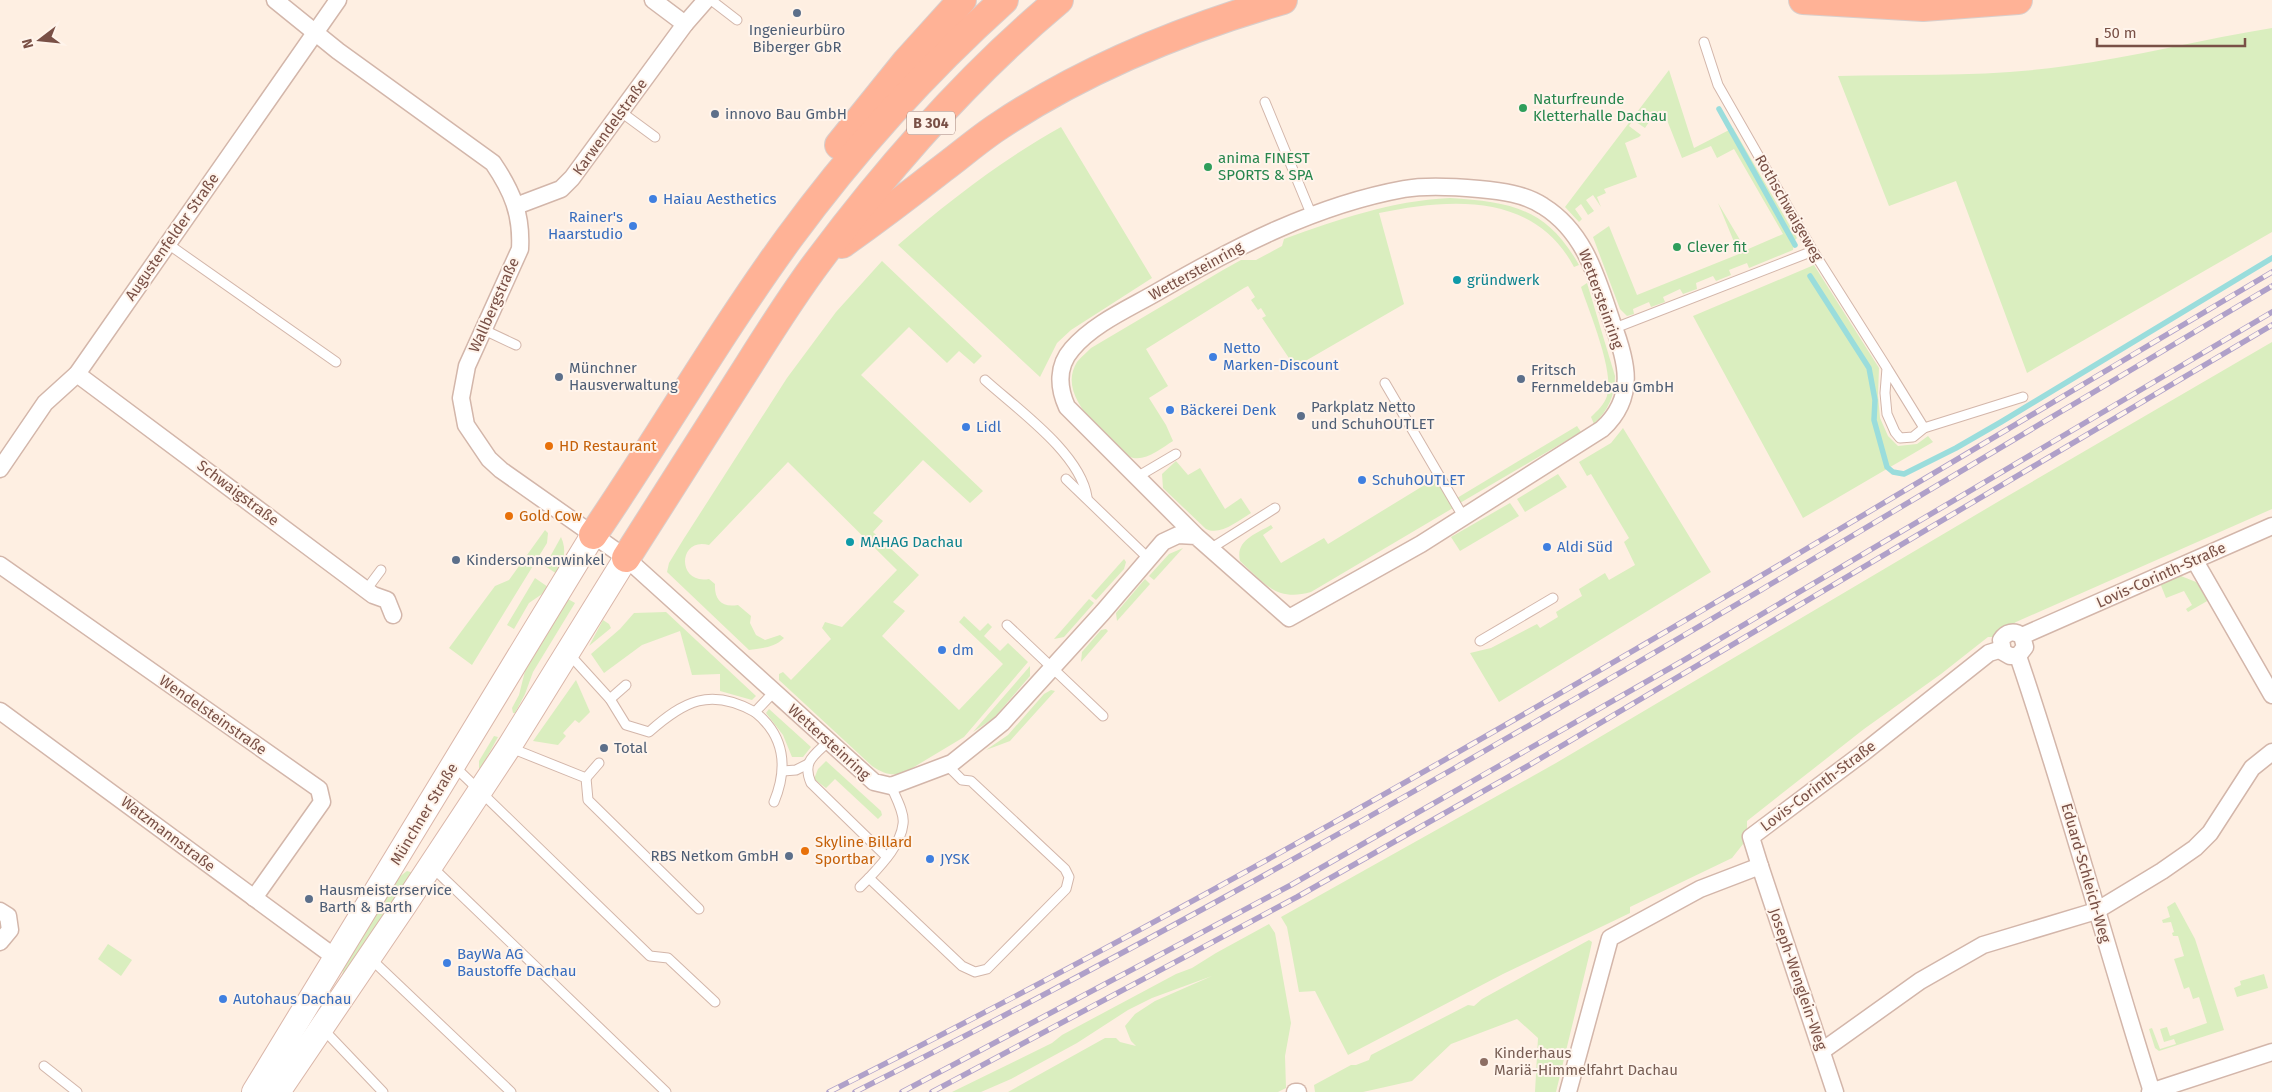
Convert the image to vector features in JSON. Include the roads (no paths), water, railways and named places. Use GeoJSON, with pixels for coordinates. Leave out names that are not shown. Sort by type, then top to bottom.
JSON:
{"type":"FeatureCollection","features":[{"type":"Feature","properties":{"kind":"highway"},"geometry":{"type":"LineString","coordinates":[[804,218],[831,154],[906,62],[962,0]]}},
{"type":"Feature","properties":{"kind":"highway","name":"B 304"},"geometry":{"type":"LineString","coordinates":[[593,535],[731,324],[804,218],[924,76],[1004,0]]}},
{"type":"Feature","properties":{"kind":"highway","name":"B 304"},"geometry":{"type":"LineString","coordinates":[[626,558],[759,349],[818,261],[886,175],[935,118],[1011,42],[1059,0]]}},
{"type":"Feature","properties":{"kind":"highway"},"geometry":{"type":"LineString","coordinates":[[818,261],[890,210],[998,126],[1045,97],[1104,66],[1175,36],[1232,15],[1283,0]]}},
{"type":"Feature","properties":{"kind":"highway"},"geometry":{"type":"LineString","coordinates":[[1803,0],[1922,7],[2018,0]]}},
{"type":"Feature","properties":{"kind":"main road","name":"Münchner Straße"},"geometry":{"type":"LineString","coordinates":[[278,1092],[312,1019],[336,958],[593,535]]}},
{"type":"Feature","properties":{"kind":"main road","name":"Münchner Straße"},"geometry":{"type":"LineString","coordinates":[[254,1092],[312,1019],[370,957],[509,746],[626,558]]}},
{"type":"Feature","properties":{"kind":"street","name":"Wallbergstraße"},"geometry":{"type":"LineString","coordinates":[[275,0],[314,33],[493,163],[507,185],[516,206],[521,228],[520,249],[482,329],[467,366],[461,398],[466,426],[489,459],[501,470],[626,558]]}},
{"type":"Feature","properties":{"kind":"street","name":"Augustenfelder Straße"},"geometry":{"type":"LineString","coordinates":[[0,468],[45,403],[77,374],[338,0]]}},
{"type":"Feature","properties":{"kind":"street"},"geometry":{"type":"LineString","coordinates":[[653,0],[685,24]]}},
{"type":"Feature","properties":{"kind":"street","name":"Karwendelstraße"},"geometry":{"type":"LineString","coordinates":[[516,206],[561,189],[572,178],[685,24],[706,0]]}},
{"type":"Feature","properties":{"kind":"street","name":"Wettersteinring"},"geometry":{"type":"LineString","coordinates":[[1467,188],[1497,190],[1524,197],[1542,205],[1559,217],[1576,235],[1591,262],[1615,328],[1626,372],[1627,389],[1613,419],[1592,437],[1464,518],[1289,618],[1196,536],[1067,407],[1060,392],[1061,366],[1072,349],[1094,328],[1194,271],[1260,237],[1347,204],[1406,189],[1467,188]]}},
{"type":"Feature","properties":{"kind":"street","name":"Schwaigstraße"},"geometry":{"type":"LineString","coordinates":[[77,374],[366,590],[387,600],[393,615]]}},
{"type":"Feature","properties":{"kind":"street","name":"Lovis-Corinth-Straße"},"geometry":{"type":"LineString","coordinates":[[1760,866],[1751,837],[1863,753],[1989,653],[2002,649],[2001,640],[2006,634],[2015,632],[2022,636],[2272,526]]}},
{"type":"Feature","properties":{"kind":"street"},"geometry":{"type":"LineString","coordinates":[[891,786],[952,763],[1002,723],[1163,542],[1178,535],[1196,536]]}},
{"type":"Feature","properties":{"kind":"street","name":"Wettersteinring"},"geometry":{"type":"LineString","coordinates":[[626,558],[874,782],[891,786]]}},
{"type":"Feature","properties":{"kind":"street"},"geometry":{"type":"LineString","coordinates":[[2195,560],[2272,695]]}},
{"type":"Feature","properties":{"kind":"street","name":"Wendelsteinstraße"},"geometry":{"type":"LineString","coordinates":[[0,565],[318,789],[322,802],[254,898]]}},
{"type":"Feature","properties":{"kind":"street"},"geometry":{"type":"LineString","coordinates":[[2002,649],[2010,656],[2018,656],[2025,647],[2022,636]]}},
{"type":"Feature","properties":{"kind":"street","name":"Eduard-Schleich-Weg"},"geometry":{"type":"LineString","coordinates":[[2018,656],[2046,740],[2151,1092]]}},
{"type":"Feature","properties":{"kind":"street","name":"Watzmannstraße"},"geometry":{"type":"LineString","coordinates":[[0,711],[336,958]]}},
{"type":"Feature","properties":{"kind":"street"},"geometry":{"type":"LineString","coordinates":[[1822,1051],[1920,981],[1983,945],[2096,910],[2195,848],[2210,833],[2252,768],[2272,752]]}},
{"type":"Feature","properties":{"kind":"street"},"geometry":{"type":"LineString","coordinates":[[1568,1092],[1610,938],[1700,888],[1760,866]]}},
{"type":"Feature","properties":{"kind":"street","name":"Joseph-Wenglein-Weg"},"geometry":{"type":"LineString","coordinates":[[1760,866],[1835,1092]]}},
{"type":"Feature","properties":{"kind":"street"},"geometry":{"type":"LineString","coordinates":[[0,910],[8,916],[10,930],[0,942]]}},
{"type":"Feature","properties":{"kind":"street"},"geometry":{"type":"LineString","coordinates":[[2151,1092],[2272,1052]]}},
{"type":"Feature","properties":{"kind":"lane"},"geometry":{"type":"LineString","coordinates":[[711,0],[737,20]]}},
{"type":"Feature","properties":{"kind":"lane","name":"Rothschwaigeweg"},"geometry":{"type":"LineString","coordinates":[[1704,42],[1718,85],[1813,251],[1924,428]]}},
{"type":"Feature","properties":{"kind":"lane"},"geometry":{"type":"LineString","coordinates":[[1265,102],[1293,158],[1312,216]]}},
{"type":"Feature","properties":{"kind":"lane"},"geometry":{"type":"LineString","coordinates":[[621,112],[655,137]]}},
{"type":"Feature","properties":{"kind":"lane"},"geometry":{"type":"LineString","coordinates":[[168,244],[336,362]]}},
{"type":"Feature","properties":{"kind":"lane"},"geometry":{"type":"LineString","coordinates":[[1615,328],[1813,251]]}},
{"type":"Feature","properties":{"kind":"lane"},"geometry":{"type":"LineString","coordinates":[[482,329],[516,344]]}},
{"type":"Feature","properties":{"kind":"lane"},"geometry":{"type":"LineString","coordinates":[[1887,368],[1885,393],[1887,414],[1895,432],[1900,438],[1913,437],[1924,428],[2023,397]]}},
{"type":"Feature","properties":{"kind":"lane"},"geometry":{"type":"LineString","coordinates":[[985,380],[1049,437],[1070,461],[1086,489],[1087,498]]}},
{"type":"Feature","properties":{"kind":"lane"},"geometry":{"type":"LineString","coordinates":[[1385,383],[1464,518]]}},
{"type":"Feature","properties":{"kind":"lane"},"geometry":{"type":"LineString","coordinates":[[1137,477],[1176,454]]}},
{"type":"Feature","properties":{"kind":"lane"},"geometry":{"type":"LineString","coordinates":[[1066,479],[1148,558]]}},
{"type":"Feature","properties":{"kind":"lane"},"geometry":{"type":"LineString","coordinates":[[1210,549],[1275,508]]}},
{"type":"Feature","properties":{"kind":"lane"},"geometry":{"type":"LineString","coordinates":[[366,590],[381,570]]}},
{"type":"Feature","properties":{"kind":"lane"},"geometry":{"type":"LineString","coordinates":[[1480,641],[1553,598]]}},
{"type":"Feature","properties":{"kind":"lane"},"geometry":{"type":"LineString","coordinates":[[1007,625],[1103,716]]}},
{"type":"Feature","properties":{"kind":"lane"},"geometry":{"type":"LineString","coordinates":[[568,653],[610,699],[623,729],[649,732],[674,711],[703,700],[742,704],[755,712],[772,729],[782,756],[782,784],[774,802]]}},
{"type":"Feature","properties":{"kind":"lane"},"geometry":{"type":"LineString","coordinates":[[610,699],[626,685]]}},
{"type":"Feature","properties":{"kind":"lane"},"geometry":{"type":"LineString","coordinates":[[755,712],[774,692]]}},
{"type":"Feature","properties":{"kind":"lane"},"geometry":{"type":"LineString","coordinates":[[783,771],[796,770],[808,764],[828,742]]}},
{"type":"Feature","properties":{"kind":"lane"},"geometry":{"type":"LineString","coordinates":[[509,746],[586,778]]}},
{"type":"Feature","properties":{"kind":"lane"},"geometry":{"type":"LineString","coordinates":[[600,763],[586,778],[588,800],[699,909]]}},
{"type":"Feature","properties":{"kind":"lane"},"geometry":{"type":"LineString","coordinates":[[808,764],[807,771],[815,788],[886,857]]}},
{"type":"Feature","properties":{"kind":"lane"},"geometry":{"type":"LineString","coordinates":[[869,878],[962,966],[975,972],[988,969],[1066,890],[1069,877],[1065,869],[971,781],[962,780],[947,765]]}},
{"type":"Feature","properties":{"kind":"lane"},"geometry":{"type":"LineString","coordinates":[[453,766],[650,956],[668,958],[715,1002]]}},
{"type":"Feature","properties":{"kind":"lane"},"geometry":{"type":"LineString","coordinates":[[860,887],[886,857],[897,840],[904,823],[891,786]]}},
{"type":"Feature","properties":{"kind":"lane"},"geometry":{"type":"LineString","coordinates":[[431,866],[666,1092]]}},
{"type":"Feature","properties":{"kind":"lane"},"geometry":{"type":"LineString","coordinates":[[370,957],[511,1092]]}},
{"type":"Feature","properties":{"kind":"lane"},"geometry":{"type":"LineString","coordinates":[[312,1019],[383,1092]]}},
{"type":"Feature","properties":{"kind":"lane"},"geometry":{"type":"LineString","coordinates":[[44,1066],[77,1092]]}},
{"type":"Feature","properties":{"kind":"waterway"},"geometry":{"type":"LineString","coordinates":[[1719,109],[1795,245]]}},
{"type":"Feature","properties":{"kind":"waterway"},"geometry":{"type":"LineString","coordinates":[[1810,276],[1869,368],[1875,400],[1874,420],[1887,467],[1893,472],[1904,474],[1956,448],[2001,422],[2272,258]]}},
{"type":"Feature","properties":{"kind":"railway"},"geometry":{"type":"LineString","coordinates":[[829,1092],[1014,997],[1378,798],[1737,590],[2272,272]]}},
{"type":"Feature","properties":{"kind":"railway"},"geometry":{"type":"LineString","coordinates":[[855,1092],[1036,999],[1394,803],[1747,598],[2272,286]]}},
{"type":"Feature","properties":{"kind":"railway"},"geometry":{"type":"LineString","coordinates":[[902,1092],[1291,885],[1686,659],[2272,312]]}},
{"type":"Feature","properties":{"kind":"railway"},"geometry":{"type":"LineString","coordinates":[[932,1092],[1297,897],[1526,767],[2272,325]]}},
{"type":"Feature","properties":{"kind":"place","name":"Ingenieurbüro Biberger GbR"},"geometry":{"type":"Point","coordinates":[797,13]}},
{"type":"Feature","properties":{"kind":"place","name":"Naturfreunde Kletterhalle Dachau"},"geometry":{"type":"Point","coordinates":[1523,108]}},
{"type":"Feature","properties":{"kind":"place","name":"innovo Bau GmbH"},"geometry":{"type":"Point","coordinates":[715,114]}},
{"type":"Feature","properties":{"kind":"place","name":"anima FINEST SPORTS & SPA"},"geometry":{"type":"Point","coordinates":[1208,167]}},
{"type":"Feature","properties":{"kind":"place","name":"Haiau Aesthetics"},"geometry":{"type":"Point","coordinates":[653,199]}},
{"type":"Feature","properties":{"kind":"place","name":"Rainer's Haarstudio"},"geometry":{"type":"Point","coordinates":[633,226]}},
{"type":"Feature","properties":{"kind":"place","name":"Clever fit"},"geometry":{"type":"Point","coordinates":[1677,247]}},
{"type":"Feature","properties":{"kind":"place","name":"gründwerk"},"geometry":{"type":"Point","coordinates":[1457,280]}},
{"type":"Feature","properties":{"kind":"place","name":"Netto Marken-Discount"},"geometry":{"type":"Point","coordinates":[1213,357]}},
{"type":"Feature","properties":{"kind":"place","name":"Münchner Hausverwaltung"},"geometry":{"type":"Point","coordinates":[559,377]}},
{"type":"Feature","properties":{"kind":"place","name":"Fritsch Fernmeldebau GmbH"},"geometry":{"type":"Point","coordinates":[1521,379]}},
{"type":"Feature","properties":{"kind":"place","name":"Bäckerei Denk"},"geometry":{"type":"Point","coordinates":[1170,410]}},
{"type":"Feature","properties":{"kind":"place","name":"Parkplatz Netto und SchuhOUTLET"},"geometry":{"type":"Point","coordinates":[1301,416]}},
{"type":"Feature","properties":{"kind":"place","name":"Lidl"},"geometry":{"type":"Point","coordinates":[966,427]}},
{"type":"Feature","properties":{"kind":"place","name":"HD Restaurant"},"geometry":{"type":"Point","coordinates":[549,446]}},
{"type":"Feature","properties":{"kind":"place","name":"SchuhOUTLET"},"geometry":{"type":"Point","coordinates":[1362,480]}},
{"type":"Feature","properties":{"kind":"place","name":"Gold Cow"},"geometry":{"type":"Point","coordinates":[509,516]}},
{"type":"Feature","properties":{"kind":"place","name":"MAHAG Dachau"},"geometry":{"type":"Point","coordinates":[850,542]}},
{"type":"Feature","properties":{"kind":"place","name":"Aldi Süd"},"geometry":{"type":"Point","coordinates":[1547,547]}},
{"type":"Feature","properties":{"kind":"place","name":"Kindersonnenwinkel"},"geometry":{"type":"Point","coordinates":[456,560]}},
{"type":"Feature","properties":{"kind":"place","name":"dm"},"geometry":{"type":"Point","coordinates":[942,650]}},
{"type":"Feature","properties":{"kind":"place","name":"Total"},"geometry":{"type":"Point","coordinates":[604,748]}},
{"type":"Feature","properties":{"kind":"place","name":"Skyline Billard Sportbar"},"geometry":{"type":"Point","coordinates":[805,851]}},
{"type":"Feature","properties":{"kind":"place","name":"RBS Netkom GmbH"},"geometry":{"type":"Point","coordinates":[789,856]}},
{"type":"Feature","properties":{"kind":"place","name":"JYSK"},"geometry":{"type":"Point","coordinates":[930,859]}},
{"type":"Feature","properties":{"kind":"place","name":"Hausmeisterservice Barth & Barth"},"geometry":{"type":"Point","coordinates":[309,899]}},
{"type":"Feature","properties":{"kind":"place","name":"BayWa AG Baustoffe Dachau"},"geometry":{"type":"Point","coordinates":[447,963]}},
{"type":"Feature","properties":{"kind":"place","name":"Autohaus Dachau"},"geometry":{"type":"Point","coordinates":[223,999]}},
{"type":"Feature","properties":{"kind":"place","name":"Kinderhaus Mariä-Himmelfahrt Dachau"},"geometry":{"type":"Point","coordinates":[1484,1062]}}]}
